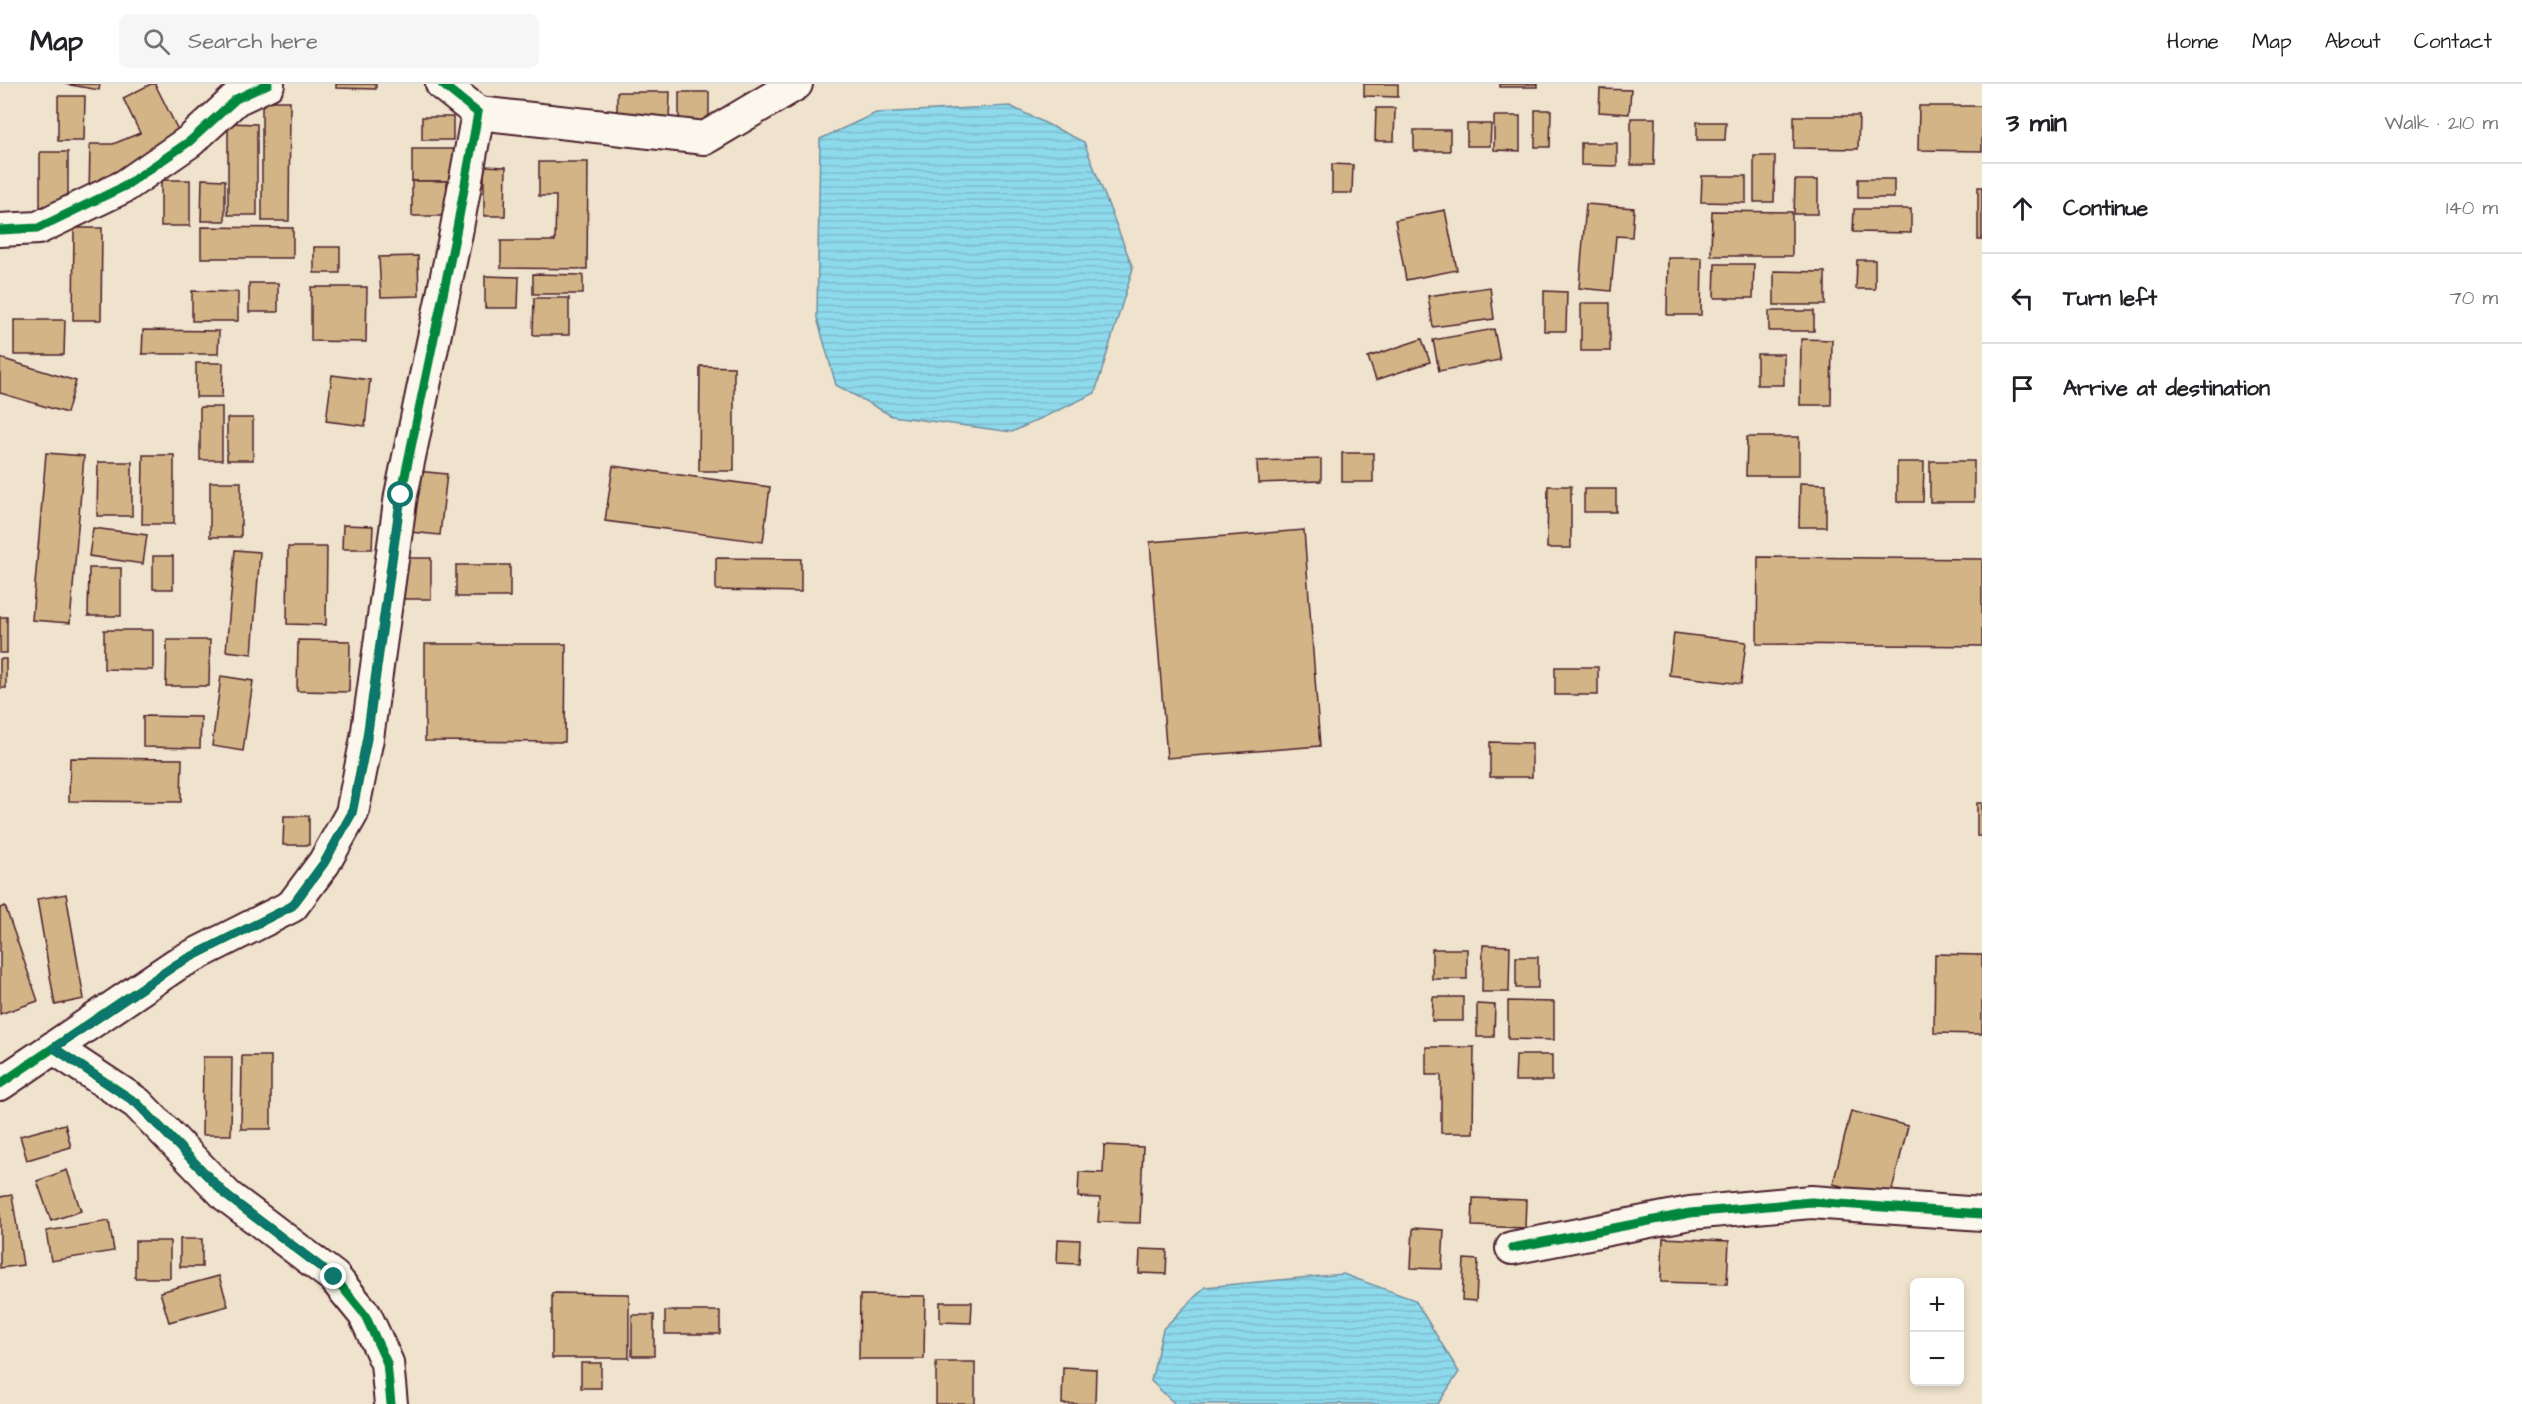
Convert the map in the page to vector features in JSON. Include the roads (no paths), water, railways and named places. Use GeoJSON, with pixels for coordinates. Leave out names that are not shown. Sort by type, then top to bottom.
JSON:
{"type":"FeatureCollection","features":[{"type":"Feature","properties":{"kind":"street"},"geometry":{"type":"LineString","coordinates":[[0,230],[38,228],[125,186],[190,141],[236,99],[268,84]]}},
{"type":"Feature","properties":{"kind":"street"},"geometry":{"type":"LineString","coordinates":[[442,84],[478,112],[705,138],[796,84]]}},
{"type":"Feature","properties":{"kind":"street"},"geometry":{"type":"LineString","coordinates":[[0,1084],[177,964],[292,906],[324,863],[352,813],[367,738],[401,495],[456,233],[478,112]]}},
{"type":"Feature","properties":{"kind":"street"},"geometry":{"type":"LineString","coordinates":[[54,1048],[136,1103],[227,1196],[334,1277],[365,1315],[387,1363],[391,1404]]}},
{"type":"Feature","properties":{"kind":"street"},"geometry":{"type":"LineString","coordinates":[[1512,1248],[1690,1213],[1811,1202],[1982,1214]]}},
{"type":"Feature","properties":{"kind":"water"},"geometry":{"type":"Polygon","coordinates":[[[1010,106],[1084,142],[1133,268],[1095,393],[1012,432],[892,416],[836,385],[817,318],[820,139],[876,113],[1010,106]]]}},
{"type":"Feature","properties":{"kind":"water"},"geometry":{"type":"Polygon","coordinates":[[[1343,1274],[1415,1300],[1459,1372],[1438,1404],[1175,1404],[1151,1381],[1163,1329],[1205,1287],[1343,1274]]]}}]}
